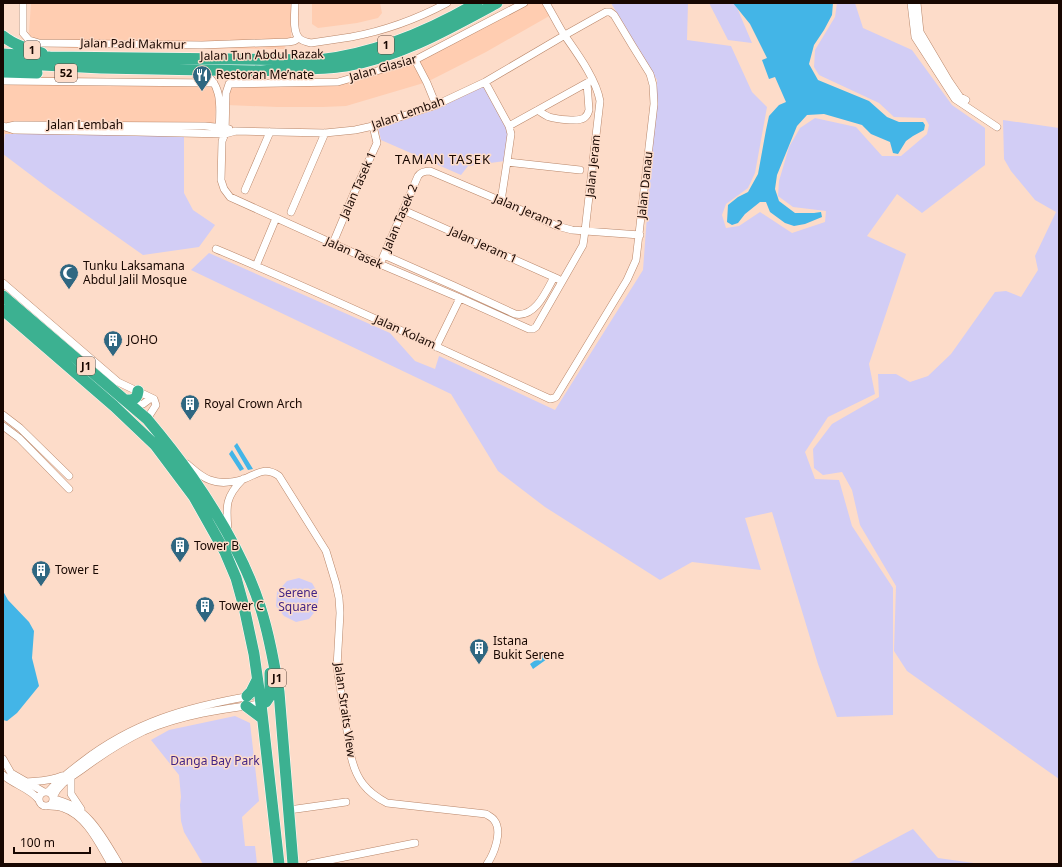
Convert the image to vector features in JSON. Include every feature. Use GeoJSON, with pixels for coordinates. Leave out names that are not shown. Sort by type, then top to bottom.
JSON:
{"type":"FeatureCollection","features":[{"type":"Feature","properties":{"kind":"highway","name":"Jalan Tun Abdul Razak"},"geometry":{"type":"LineString","coordinates":[[64,56],[287,61],[331,59],[365,52],[393,43],[433,27],[477,3]]}},
{"type":"Feature","properties":{"kind":"highway","name":"Jalan Tun Abdul Razak"},"geometry":{"type":"LineString","coordinates":[[3,63],[101,68],[261,71],[345,66],[376,59],[417,43],[441,33],[497,3]]}},
{"type":"Feature","properties":{"kind":"highway","name":"1"},"geometry":{"type":"LineString","coordinates":[[3,36],[19,46],[48,54],[64,56]]}},
{"type":"Feature","properties":{"kind":"highway","name":"52"},"geometry":{"type":"LineString","coordinates":[[3,54],[64,56]]}},
{"type":"Feature","properties":{"kind":"highway","name":"52"},"geometry":{"type":"LineString","coordinates":[[3,72],[102,72],[130,68]]}},
{"type":"Feature","properties":{"kind":"highway","name":"J1"},"geometry":{"type":"LineString","coordinates":[[3,296],[129,403],[163,437],[204,494],[238,552],[261,607],[279,692],[293,864]]}},
{"type":"Feature","properties":{"kind":"highway","name":"J1"},"geometry":{"type":"LineString","coordinates":[[3,310],[114,406],[155,445],[194,497],[225,552],[236,578],[244,607],[254,654],[257,680],[263,698],[262,718],[279,864]]}},
{"type":"Feature","properties":{"kind":"highway"},"geometry":{"type":"LineString","coordinates":[[129,403],[137,398],[138,391]]}},
{"type":"Feature","properties":{"kind":"highway"},"geometry":{"type":"LineString","coordinates":[[265,624],[271,683],[263,698],[275,701],[285,758]]}},
{"type":"Feature","properties":{"kind":"highway"},"geometry":{"type":"LineString","coordinates":[[257,680],[247,701],[262,718]]}},
{"type":"Feature","properties":{"kind":"street","name":"Jalan Padi Makmur"},"geometry":{"type":"LineString","coordinates":[[24,3],[23,33],[29,40],[39,43],[202,45],[288,42],[299,38]]}},
{"type":"Feature","properties":{"kind":"street"},"geometry":{"type":"LineString","coordinates":[[295,3],[295,31],[299,38],[304,41],[311,42],[352,37],[382,29],[414,19],[447,3]]}},
{"type":"Feature","properties":{"kind":"street","name":"Jalan Glasiar"},"geometry":{"type":"LineString","coordinates":[[229,84],[338,82],[415,60],[524,3]]}},
{"type":"Feature","properties":{"kind":"street","name":"Jalan Jeram"},"geometry":{"type":"LineString","coordinates":[[533,329],[536,327],[583,246],[600,101],[599,94],[590,81],[580,59],[546,3]]}},
{"type":"Feature","properties":{"kind":"street"},"geometry":{"type":"LineString","coordinates":[[911,3],[915,37],[955,99],[997,127],[996,120],[960,97],[949,81],[920,32],[917,3]]}},
{"type":"Feature","properties":{"kind":"street","name":"Jalan Danau"},"geometry":{"type":"LineString","coordinates":[[554,398],[627,280],[636,260],[654,104],[650,74],[612,13],[606,12],[565,35]]}},
{"type":"Feature","properties":{"kind":"street","name":"Jalan Lembah"},"geometry":{"type":"LineString","coordinates":[[4,126],[15,125],[60,128],[136,129],[205,126],[222,133],[236,131],[325,133],[355,130],[373,126],[436,105],[485,82],[565,35]]}},
{"type":"Feature","properties":{"kind":"street"},"geometry":{"type":"LineString","coordinates":[[415,60],[436,105]]}},
{"type":"Feature","properties":{"kind":"street"},"geometry":{"type":"LineString","coordinates":[[190,70],[207,75],[214,83]]}},
{"type":"Feature","properties":{"kind":"street"},"geometry":{"type":"LineString","coordinates":[[229,84],[233,80],[261,71]]}},
{"type":"Feature","properties":{"kind":"street"},"geometry":{"type":"LineString","coordinates":[[3,81],[214,83]]}},
{"type":"Feature","properties":{"kind":"street"},"geometry":{"type":"LineString","coordinates":[[538,110],[544,115],[553,118],[575,120],[585,118],[589,110],[590,81]]}},
{"type":"Feature","properties":{"kind":"street"},"geometry":{"type":"LineString","coordinates":[[509,126],[590,81]]}},
{"type":"Feature","properties":{"kind":"street"},"geometry":{"type":"LineString","coordinates":[[485,82],[509,126],[511,134],[501,201]]}},
{"type":"Feature","properties":{"kind":"street","name":"Jalan Tasek"},"geometry":{"type":"LineString","coordinates":[[214,83],[219,93],[222,133],[222,180],[224,189],[230,197],[529,329],[533,329]]}},
{"type":"Feature","properties":{"kind":"street","name":"Jalan Tasek"},"geometry":{"type":"LineString","coordinates":[[222,133],[226,93],[229,84]]}},
{"type":"Feature","properties":{"kind":"street","name":"Jalan Tasek 1"},"geometry":{"type":"LineString","coordinates":[[333,243],[377,143],[373,126]]}},
{"type":"Feature","properties":{"kind":"street"},"geometry":{"type":"LineString","coordinates":[[245,190],[270,132]]}},
{"type":"Feature","properties":{"kind":"street"},"geometry":{"type":"LineString","coordinates":[[290,212],[325,133]]}},
{"type":"Feature","properties":{"kind":"street"},"geometry":{"type":"LineString","coordinates":[[508,162],[580,170]]}},
{"type":"Feature","properties":{"kind":"street","name":"Jalan Jeram 2"},"geometry":{"type":"LineString","coordinates":[[421,173],[430,171],[557,226],[572,230],[640,235]]}},
{"type":"Feature","properties":{"kind":"street","name":"Jalan Tasek 2"},"geometry":{"type":"LineString","coordinates":[[380,264],[402,210],[418,176],[421,173]]}},
{"type":"Feature","properties":{"kind":"street","name":"Jalan Jeram 1"},"geometry":{"type":"LineString","coordinates":[[402,210],[563,282]]}},
{"type":"Feature","properties":{"kind":"street"},"geometry":{"type":"LineString","coordinates":[[256,266],[276,218]]}},
{"type":"Feature","properties":{"kind":"street","name":"Jalan Kolam"},"geometry":{"type":"LineString","coordinates":[[216,249],[550,399],[554,398]]}},
{"type":"Feature","properties":{"kind":"street","name":"Jalan Tasek"},"geometry":{"type":"LineString","coordinates":[[384,255],[520,315],[528,313],[541,301],[554,277]]}},
{"type":"Feature","properties":{"kind":"street"},"geometry":{"type":"LineString","coordinates":[[3,283],[118,382],[154,399],[156,405],[147,420]]}},
{"type":"Feature","properties":{"kind":"street"},"geometry":{"type":"LineString","coordinates":[[436,347],[460,298]]}},
{"type":"Feature","properties":{"kind":"street"},"geometry":{"type":"LineString","coordinates":[[3,317],[25,329]]}},
{"type":"Feature","properties":{"kind":"street"},"geometry":{"type":"LineString","coordinates":[[129,403],[143,404],[151,398]]}},
{"type":"Feature","properties":{"kind":"street"},"geometry":{"type":"LineString","coordinates":[[3,415],[20,428],[69,476]]}},
{"type":"Feature","properties":{"kind":"street"},"geometry":{"type":"LineString","coordinates":[[3,426],[19,438],[69,489]]}},
{"type":"Feature","properties":{"kind":"street","name":"Jalan Straits View"},"geometry":{"type":"LineString","coordinates":[[176,455],[196,472],[211,481],[225,482],[243,479],[261,471],[273,472],[278,476],[326,551],[331,565],[339,598],[340,613],[337,667],[349,748],[354,768],[368,790],[376,797],[387,803],[486,814],[494,820],[497,828],[497,838],[492,857],[487,864]]}},
{"type":"Feature","properties":{"kind":"street","name":"Jalan Straits View"},"geometry":{"type":"LineString","coordinates":[[229,536],[227,513],[228,501],[233,490],[243,479]]}},
{"type":"Feature","properties":{"kind":"street"},"geometry":{"type":"LineString","coordinates":[[27,782],[55,779],[78,773],[101,755],[129,738],[145,731],[184,717],[263,698]]}},
{"type":"Feature","properties":{"kind":"street"},"geometry":{"type":"LineString","coordinates":[[3,758],[11,773],[50,797],[62,807],[81,819],[93,833],[111,864]]}},
{"type":"Feature","properties":{"kind":"street"},"geometry":{"type":"LineString","coordinates":[[3,775],[7,779],[35,794],[42,805],[46,807],[50,797],[69,775]]}},
{"type":"Feature","properties":{"kind":"street"},"geometry":{"type":"LineString","coordinates":[[69,775],[71,794],[105,840],[119,864]]}},
{"type":"Feature","properties":{"kind":"street"},"geometry":{"type":"LineString","coordinates":[[39,800],[40,796],[64,801],[88,817]]}},
{"type":"Feature","properties":{"kind":"street"},"geometry":{"type":"LineString","coordinates":[[289,810],[346,802]]}},
{"type":"Feature","properties":{"kind":"street"},"geometry":{"type":"LineString","coordinates":[[276,838],[276,864]]}},
{"type":"Feature","properties":{"kind":"street"},"geometry":{"type":"LineString","coordinates":[[310,864],[415,843]]}},
{"type":"Feature","properties":{"kind":"shaded area"},"geometry":{"type":"Polygon","coordinates":[[[31,3],[291,3],[291,37],[284,49],[70,48],[35,45],[29,33],[31,3]]]}},
{"type":"Feature","properties":{"kind":"shaded area"},"geometry":{"type":"Polygon","coordinates":[[[312,3],[380,3],[382,13],[378,18],[357,23],[318,28],[312,24],[312,3]]]}},
{"type":"Feature","properties":{"kind":"shaded area"},"geometry":{"type":"Polygon","coordinates":[[[527,3],[544,3],[551,15],[486,52],[427,82],[346,106],[277,107],[227,105],[230,86],[326,84],[418,61],[527,3]]]}},
{"type":"Feature","properties":{"kind":"shaded area"},"geometry":{"type":"Polygon","coordinates":[[[3,76],[218,80],[213,138],[184,134],[5,134],[3,132],[3,76]]]}},
{"type":"Feature","properties":{"kind":"green space"},"geometry":{"type":"Polygon","coordinates":[[[611,3],[688,3],[687,40],[731,46],[752,92],[767,107],[755,173],[748,188],[726,204],[722,215],[726,228],[739,226],[760,212],[792,233],[825,222],[826,211],[793,207],[778,196],[779,181],[789,147],[800,128],[815,118],[856,127],[882,156],[901,156],[927,134],[929,125],[925,118],[894,117],[879,103],[819,75],[814,67],[815,50],[835,17],[837,3],[855,3],[863,28],[912,50],[952,105],[985,128],[985,165],[922,213],[897,194],[867,236],[906,254],[869,364],[875,394],[828,417],[805,452],[815,479],[839,480],[852,526],[893,588],[893,715],[837,717],[818,664],[772,512],[745,518],[761,570],[692,562],[660,580],[545,507],[498,471],[451,394],[191,270],[209,253],[390,333],[415,361],[435,369],[439,356],[555,410],[643,270],[657,80],[611,3]]]}},
{"type":"Feature","properties":{"kind":"green space"},"geometry":{"type":"Polygon","coordinates":[[[709,3],[735,3],[752,43],[728,40],[709,3]]]}},
{"type":"Feature","properties":{"kind":"green space"},"geometry":{"type":"Polygon","coordinates":[[[483,86],[508,128],[505,161],[468,166],[461,175],[381,140],[378,127],[435,110],[483,86]]]}},
{"type":"Feature","properties":{"kind":"green space"},"geometry":{"type":"Polygon","coordinates":[[[1003,120],[1059,128],[1059,779],[907,671],[894,651],[896,586],[860,525],[852,490],[842,472],[823,475],[814,468],[813,449],[832,424],[879,397],[878,374],[896,374],[910,382],[928,376],[951,354],[995,292],[1006,291],[1021,297],[1038,270],[1035,256],[1056,212],[1035,200],[1011,171],[1004,159],[1003,120]]]}},
{"type":"Feature","properties":{"kind":"green space"},"geometry":{"type":"Polygon","coordinates":[[[5,134],[184,134],[184,193],[193,210],[215,225],[199,247],[143,255],[48,188],[3,154],[5,134]]]}},
{"type":"Feature","properties":{"kind":"green space","name":"Serene Square"},"geometry":{"type":"Polygon","coordinates":[[[299,578],[312,583],[319,595],[317,609],[309,619],[296,622],[284,616],[276,606],[277,592],[287,581],[299,578]]]}},
{"type":"Feature","properties":{"kind":"green space","name":"Danga Bay Park"},"geometry":{"type":"Polygon","coordinates":[[[235,716],[250,723],[259,801],[242,817],[245,846],[255,846],[257,864],[203,864],[184,832],[181,821],[179,775],[151,740],[169,730],[235,716]]]}},
{"type":"Feature","properties":{"kind":"green space"},"geometry":{"type":"Polygon","coordinates":[[[913,829],[938,858],[981,864],[847,864],[913,829]]]}},
{"type":"Feature","properties":{"kind":"water"},"geometry":{"type":"Polygon","coordinates":[[[733,3],[833,3],[832,15],[814,45],[809,64],[818,80],[869,101],[887,117],[899,122],[923,122],[925,125],[924,130],[906,141],[898,154],[893,153],[890,142],[871,134],[862,125],[824,114],[807,115],[797,126],[777,175],[775,189],[779,201],[795,213],[821,212],[822,217],[805,224],[794,226],[785,223],[770,212],[766,202],[760,202],[745,214],[738,223],[732,225],[727,222],[728,205],[738,197],[748,192],[758,174],[769,116],[779,105],[786,102],[775,77],[769,79],[762,60],[767,58],[750,24],[733,3]]]}},
{"type":"Feature","properties":{"kind":"water"},"geometry":{"type":"Polygon","coordinates":[[[237,443],[253,469],[248,470],[234,446],[237,443]]]}},
{"type":"Feature","properties":{"kind":"water"},"geometry":{"type":"Polygon","coordinates":[[[232,450],[244,469],[240,471],[229,454],[232,450]]]}},
{"type":"Feature","properties":{"kind":"water"},"geometry":{"type":"Polygon","coordinates":[[[3,591],[8,600],[29,622],[34,631],[32,658],[39,686],[17,713],[7,721],[3,720],[3,591]]]}},
{"type":"Feature","properties":{"kind":"water"},"geometry":{"type":"Polygon","coordinates":[[[544,654],[547,659],[533,669],[530,664],[544,654]]]}},
{"type":"Feature","properties":{"kind":"place","name":"Restoran Me’nate"},"geometry":{"type":"Point","coordinates":[202,92]}},
{"type":"Feature","properties":{"kind":"place","name":"Tunku Laksamana Abdul Jalil Mosque"},"geometry":{"type":"Point","coordinates":[69,290]}},
{"type":"Feature","properties":{"kind":"place","name":"JOHO"},"geometry":{"type":"Point","coordinates":[113,357]}},
{"type":"Feature","properties":{"kind":"place","name":"Royal Crown Arch"},"geometry":{"type":"Point","coordinates":[190,421]}},
{"type":"Feature","properties":{"kind":"place","name":"Tower B"},"geometry":{"type":"Point","coordinates":[180,563]}},
{"type":"Feature","properties":{"kind":"place","name":"Tower E"},"geometry":{"type":"Point","coordinates":[41,587]}},
{"type":"Feature","properties":{"kind":"place","name":"Tower C"},"geometry":{"type":"Point","coordinates":[205,623]}},
{"type":"Feature","properties":{"kind":"place","name":"Istana Bukit Serene"},"geometry":{"type":"Point","coordinates":[479,665]}},
{"type":"Feature","properties":{"kind":"district","name":"TAMAN TASEK"},"geometry":{"type":"Point","coordinates":[443,159]}}]}
